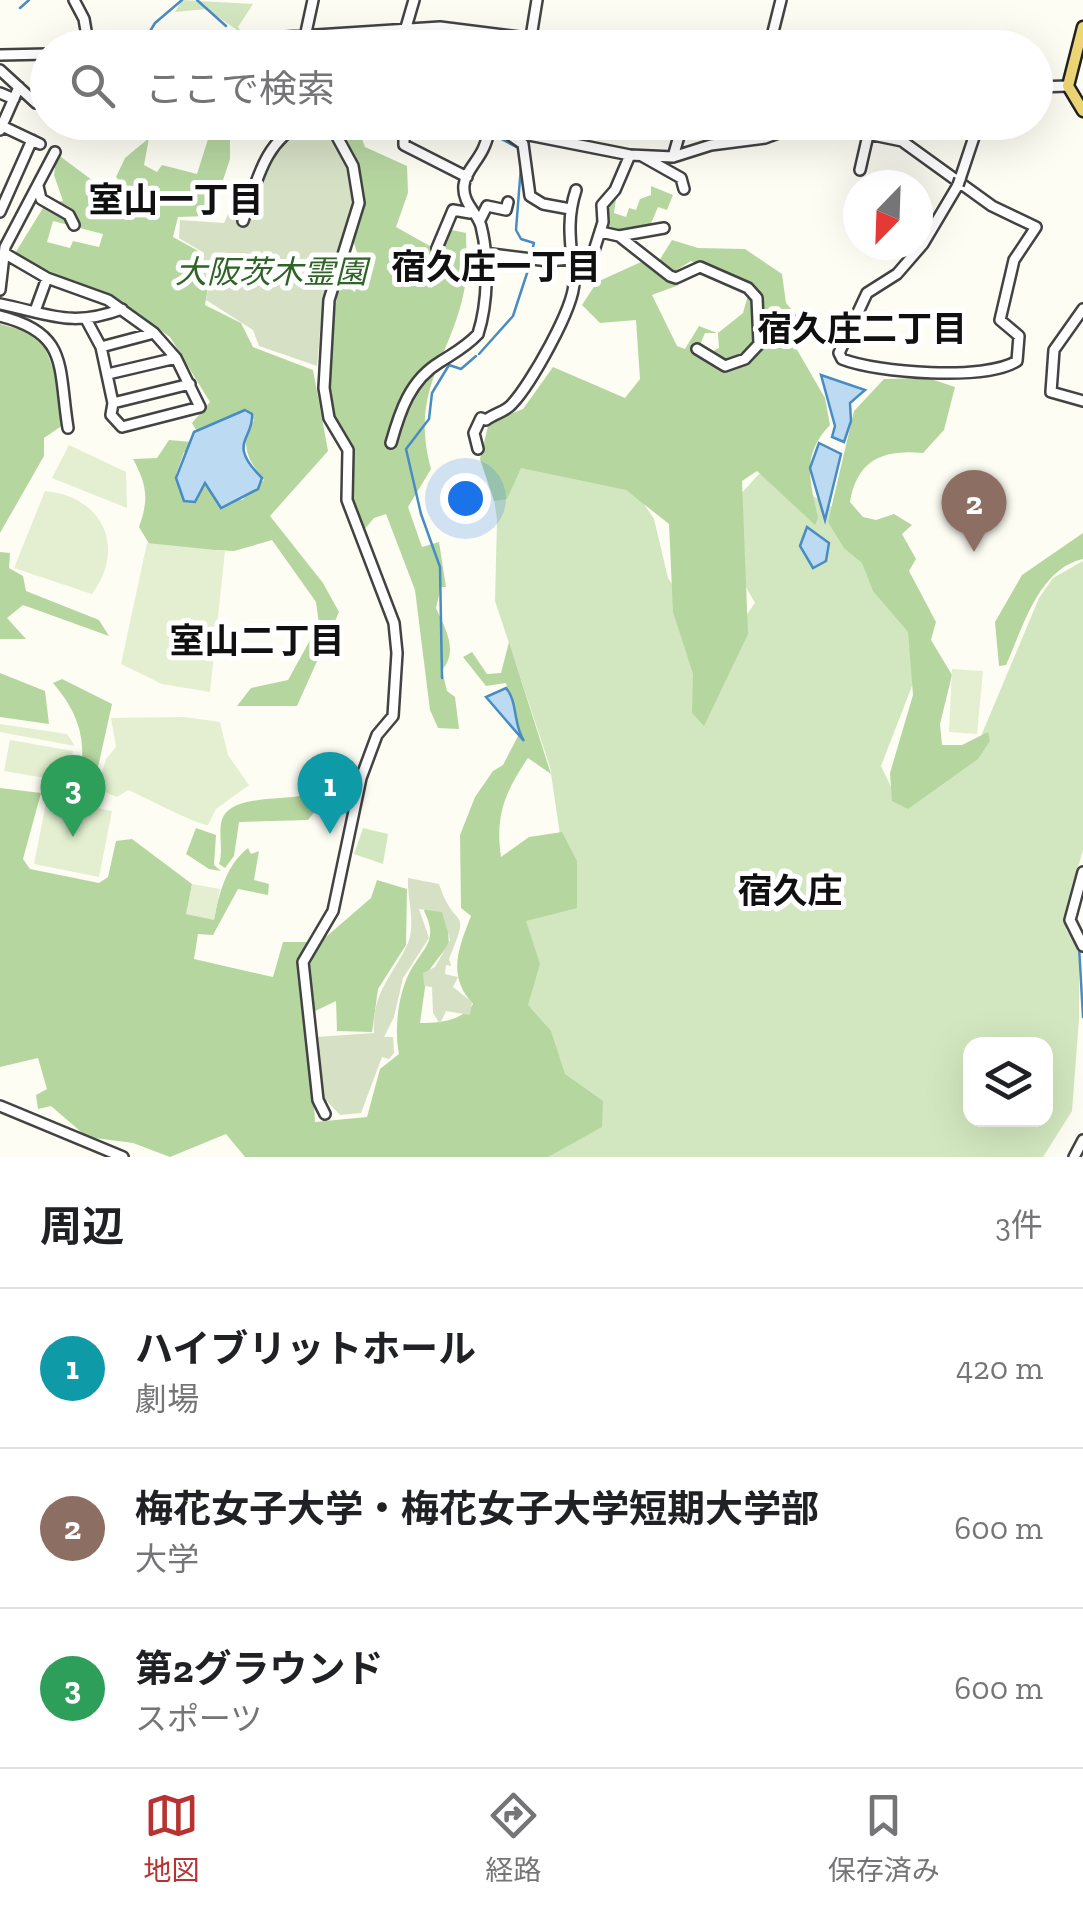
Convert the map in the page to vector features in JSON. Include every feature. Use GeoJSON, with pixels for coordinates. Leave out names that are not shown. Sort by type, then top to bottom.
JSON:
{"type":"FeatureCollection","features":[{"type":"Feature","properties":{"kind":"main road"},"geometry":{"type":"LineString","coordinates":[[1083,27],[1068,86],[1083,111]]}},
{"type":"Feature","properties":{"kind":"street"},"geometry":{"type":"LineString","coordinates":[[74,0],[86,30]]}},
{"type":"Feature","properties":{"kind":"street"},"geometry":{"type":"LineString","coordinates":[[307,30],[313,0]]}},
{"type":"Feature","properties":{"kind":"street"},"geometry":{"type":"LineString","coordinates":[[406,28],[414,0]]}},
{"type":"Feature","properties":{"kind":"street"},"geometry":{"type":"LineString","coordinates":[[531,30],[537,0]]}},
{"type":"Feature","properties":{"kind":"street"},"geometry":{"type":"LineString","coordinates":[[773,30],[781,0]]}},
{"type":"Feature","properties":{"kind":"street"},"geometry":{"type":"LineString","coordinates":[[383,30],[491,30]]}},
{"type":"Feature","properties":{"kind":"street"},"geometry":{"type":"LineString","coordinates":[[0,55],[30,54]]}},
{"type":"Feature","properties":{"kind":"street"},"geometry":{"type":"LineString","coordinates":[[0,70],[30,98]]}},
{"type":"Feature","properties":{"kind":"street"},"geometry":{"type":"LineString","coordinates":[[1053,86],[1068,86]]}},
{"type":"Feature","properties":{"kind":"street"},"geometry":{"type":"LineString","coordinates":[[19,88],[1,127],[30,139]]}},
{"type":"Feature","properties":{"kind":"street"},"geometry":{"type":"LineString","coordinates":[[0,93],[14,99]]}},
{"type":"Feature","properties":{"kind":"street"},"geometry":{"type":"LineString","coordinates":[[0,212],[4,194],[36,142],[31,140]]}},
{"type":"Feature","properties":{"kind":"street"},"geometry":{"type":"LineString","coordinates":[[242,220],[277,140]]}},
{"type":"Feature","properties":{"kind":"street"},"geometry":{"type":"LineString","coordinates":[[324,1114],[318,1100],[303,962],[334,912],[362,778],[376,735],[394,716],[394,623],[347,500],[348,450],[329,418],[324,388],[329,300],[359,203],[353,166],[339,140]]}},
{"type":"Feature","properties":{"kind":"street"},"geometry":{"type":"LineString","coordinates":[[404,140],[404,145],[468,176]]}},
{"type":"Feature","properties":{"kind":"street"},"geometry":{"type":"LineString","coordinates":[[470,212],[464,188],[484,155],[487,140]]}},
{"type":"Feature","properties":{"kind":"street"},"geometry":{"type":"LineString","coordinates":[[517,140],[522,144],[530,196],[542,204],[570,208]]}},
{"type":"Feature","properties":{"kind":"street"},"geometry":{"type":"LineString","coordinates":[[564,140],[634,155],[673,156],[710,144],[747,140]]}},
{"type":"Feature","properties":{"kind":"street"},"geometry":{"type":"LineString","coordinates":[[673,156],[678,140]]}},
{"type":"Feature","properties":{"kind":"street"},"geometry":{"type":"LineString","coordinates":[[860,170],[866,140]]}},
{"type":"Feature","properties":{"kind":"street"},"geometry":{"type":"LineString","coordinates":[[899,140],[902,141],[959,182],[992,206],[1036,228],[1014,260],[1000,320],[1020,336],[1017,361],[1001,369],[952,374],[864,368],[839,353],[867,293],[896,274],[923,244],[959,182],[959,182],[972,140]]}},
{"type":"Feature","properties":{"kind":"street"},"geometry":{"type":"LineString","coordinates":[[0,290],[4,254],[55,152]]}},
{"type":"Feature","properties":{"kind":"street"},"geometry":{"type":"LineString","coordinates":[[634,155],[680,178],[684,189]]}},
{"type":"Feature","properties":{"kind":"street"},"geometry":{"type":"LineString","coordinates":[[484,253],[570,261],[592,257],[600,232],[602,205],[616,190],[634,155]]}},
{"type":"Feature","properties":{"kind":"street"},"geometry":{"type":"LineString","coordinates":[[38,183],[41,200],[69,215],[74,225]]}},
{"type":"Feature","properties":{"kind":"street"},"geometry":{"type":"LineString","coordinates":[[478,449],[474,433],[480,418],[486,420],[512,404],[566,314],[574,288],[570,208],[576,190]]}},
{"type":"Feature","properties":{"kind":"street"},"geometry":{"type":"LineString","coordinates":[[390,443],[407,395],[424,374],[453,357],[478,334],[484,253],[480,220],[487,206],[506,210],[508,202]]}},
{"type":"Feature","properties":{"kind":"street"},"geometry":{"type":"LineString","coordinates":[[437,248],[453,210],[470,212],[480,220]]}},
{"type":"Feature","properties":{"kind":"street"},"geometry":{"type":"LineString","coordinates":[[600,232],[619,236],[664,228]]}},
{"type":"Feature","properties":{"kind":"street"},"geometry":{"type":"LineString","coordinates":[[619,236],[651,258],[666,275],[676,278],[700,266],[748,288],[758,298],[760,344],[754,352],[724,366],[697,349]]}},
{"type":"Feature","properties":{"kind":"street"},"geometry":{"type":"LineString","coordinates":[[4,254],[47,278],[122,310],[154,333],[176,358],[198,411],[125,428],[112,418],[108,374],[88,321]]}},
{"type":"Feature","properties":{"kind":"street"},"geometry":{"type":"LineString","coordinates":[[35,311],[47,278]]}},
{"type":"Feature","properties":{"kind":"street"},"geometry":{"type":"LineString","coordinates":[[0,304],[59,320],[88,321],[122,310]]}},
{"type":"Feature","properties":{"kind":"street"},"geometry":{"type":"LineString","coordinates":[[1083,309],[1050,361],[1052,392],[1083,401]]}},
{"type":"Feature","properties":{"kind":"street"},"geometry":{"type":"LineString","coordinates":[[0,316],[29,323],[50,340],[68,428]]}},
{"type":"Feature","properties":{"kind":"street"},"geometry":{"type":"LineString","coordinates":[[101,347],[154,333]]}},
{"type":"Feature","properties":{"kind":"street"},"geometry":{"type":"LineString","coordinates":[[108,374],[176,358]]}},
{"type":"Feature","properties":{"kind":"street"},"geometry":{"type":"LineString","coordinates":[[113,402],[190,384]]}},
{"type":"Feature","properties":{"kind":"street"},"geometry":{"type":"LineString","coordinates":[[1083,872],[1070,920],[1083,946]]}},
{"type":"Feature","properties":{"kind":"street"},"geometry":{"type":"LineString","coordinates":[[0,1106],[124,1157]]}},
{"type":"Feature","properties":{"kind":"street"},"geometry":{"type":"LineString","coordinates":[[1074,1157],[1083,1140]]}},
{"type":"Feature","properties":{"kind":"green space"},"geometry":{"type":"Polygon","coordinates":[[[182,0],[253,4],[238,27],[240,30],[207,9],[175,12],[182,0]]]}},
{"type":"Feature","properties":{"kind":"green space"},"geometry":{"type":"Polygon","coordinates":[[[147,140],[144,165],[157,172],[162,165],[197,174],[208,140],[230,140],[230,159],[211,216],[178,217],[173,237],[202,253],[197,272],[210,276],[205,305],[241,323],[253,347],[313,370],[328,451],[270,516],[323,583],[339,612],[297,706],[237,706],[251,688],[288,680],[319,624],[316,602],[272,540],[234,551],[151,547],[139,527],[145,492],[133,459],[157,458],[169,440],[192,442],[192,455],[184,452],[176,474],[187,489],[206,479],[242,500],[264,480],[247,451],[247,436],[254,420],[246,409],[196,430],[192,423],[210,402],[170,337],[121,304],[14,255],[46,203],[63,201],[54,175],[57,154],[96,183],[94,202],[158,211],[161,195],[127,190],[116,177],[125,158],[147,140]],[[53,221],[47,242],[70,248],[73,241],[99,247],[103,234],[53,221]]]}},
{"type":"Feature","properties":{"kind":"green space","name":"大阪茨木霊園"},"geometry":{"type":"Polygon","coordinates":[[[285,140],[334,140],[349,176],[351,210],[325,297],[317,366],[259,346],[253,330],[206,300],[210,279],[199,273],[204,253],[179,238],[180,220],[224,223],[228,214],[245,218],[285,140]]]}},
{"type":"Feature","properties":{"kind":"green space"},"geometry":{"type":"Polygon","coordinates":[[[338,140],[362,140],[365,147],[407,166],[408,193],[396,227],[437,250],[447,229],[466,233],[467,274],[460,306],[429,392],[425,415],[431,469],[408,507],[422,547],[439,542],[446,587],[441,587],[436,608],[450,647],[442,670],[447,691],[455,697],[459,729],[438,728],[430,710],[415,590],[386,514],[374,518],[363,531],[351,494],[354,453],[336,421],[327,365],[339,282],[355,292],[362,268],[353,240],[362,207],[338,140]]]}},
{"type":"Feature","properties":{"kind":"green space"},"geometry":{"type":"Polygon","coordinates":[[[651,186],[673,195],[667,210],[658,207],[649,228],[621,234],[607,230],[605,207],[616,199],[614,213],[626,217],[629,208],[636,210],[640,199],[651,195],[651,186]]]}},
{"type":"Feature","properties":{"kind":"green space"},"geometry":{"type":"Polygon","coordinates":[[[672,240],[698,248],[745,249],[782,274],[786,303],[804,324],[796,348],[825,398],[830,425],[811,458],[818,518],[815,525],[757,471],[742,481],[748,634],[704,726],[692,713],[693,674],[673,612],[669,524],[626,490],[521,468],[507,499],[494,501],[480,459],[489,422],[523,409],[553,367],[625,398],[640,379],[636,320],[600,323],[582,305],[597,282],[641,262],[679,285],[652,295],[677,346],[685,349],[699,326],[717,333],[705,333],[699,347],[709,353],[719,348],[718,333],[743,313],[750,288],[691,261],[675,271],[657,264],[672,240]]]}},
{"type":"Feature","properties":{"kind":"green space"},"geometry":{"type":"Polygon","coordinates":[[[0,324],[40,335],[56,376],[63,425],[44,438],[44,456],[0,533],[0,324]]]}},
{"type":"Feature","properties":{"kind":"green space"},"geometry":{"type":"Polygon","coordinates":[[[928,378],[955,387],[944,430],[923,453],[896,453],[874,460],[859,476],[850,502],[863,517],[876,520],[894,514],[912,525],[902,534],[916,559],[909,571],[936,622],[931,640],[952,675],[940,724],[942,745],[962,745],[988,732],[990,741],[978,759],[908,809],[892,801],[890,773],[913,695],[908,632],[873,591],[862,563],[844,548],[828,522],[854,411],[884,379],[928,378]]]}},
{"type":"Feature","properties":{"kind":"green space"},"geometry":{"type":"Polygon","coordinates":[[[69,445],[126,472],[127,508],[52,478],[69,445]]]}},
{"type":"Feature","properties":{"kind":"green space"},"geometry":{"type":"Polygon","coordinates":[[[486,445],[634,489],[654,519],[668,578],[686,605],[733,634],[755,603],[735,568],[738,497],[759,474],[772,472],[844,514],[914,630],[912,686],[881,766],[896,797],[981,736],[1039,598],[1053,578],[1083,561],[1083,850],[1065,912],[1066,930],[1079,948],[1079,1019],[1072,1111],[1043,1157],[535,1157],[513,1011],[511,913],[569,896],[550,767],[495,601],[497,519],[486,445]]]}},
{"type":"Feature","properties":{"kind":"green space"},"geometry":{"type":"Polygon","coordinates":[[[45,491],[81,503],[103,527],[108,542],[107,559],[92,594],[14,568],[45,491]]]}},
{"type":"Feature","properties":{"kind":"green space"},"geometry":{"type":"Polygon","coordinates":[[[1083,533],[1083,559],[1067,565],[1043,587],[1006,665],[999,666],[995,622],[1022,575],[1083,533]]]}},
{"type":"Feature","properties":{"kind":"green space"},"geometry":{"type":"Polygon","coordinates":[[[147,543],[225,551],[210,692],[162,684],[121,664],[147,543]]]}},
{"type":"Feature","properties":{"kind":"green space"},"geometry":{"type":"Polygon","coordinates":[[[0,552],[10,553],[9,568],[23,576],[26,591],[99,620],[109,636],[23,605],[7,618],[26,639],[0,639],[0,552]]]}},
{"type":"Feature","properties":{"kind":"green space"},"geometry":{"type":"Polygon","coordinates":[[[509,642],[551,774],[528,758],[520,770],[501,816],[501,857],[529,837],[562,832],[577,861],[577,908],[526,921],[540,964],[528,1005],[551,1031],[565,1074],[603,1101],[602,1127],[548,1157],[245,1157],[226,1134],[170,1157],[133,1143],[87,1137],[51,1106],[38,1109],[36,1095],[47,1089],[38,1058],[0,1067],[0,788],[41,793],[23,859],[30,869],[99,883],[108,877],[116,841],[132,839],[192,884],[187,914],[214,919],[221,890],[234,863],[248,848],[251,854],[259,851],[254,880],[269,884],[268,895],[238,889],[213,935],[198,934],[194,959],[273,977],[283,942],[320,942],[371,898],[377,880],[407,889],[406,945],[378,989],[372,1032],[337,1031],[336,1001],[309,1014],[315,1122],[367,1117],[380,1069],[399,1054],[400,999],[430,935],[424,911],[430,897],[447,918],[449,944],[427,973],[420,1023],[457,1017],[473,1004],[460,983],[457,962],[471,916],[461,908],[460,835],[475,797],[493,771],[503,765],[518,736],[506,683],[486,686],[463,657],[472,652],[487,674],[501,673],[509,642]]]}},
{"type":"Feature","properties":{"kind":"green space"},"geometry":{"type":"Polygon","coordinates":[[[952,669],[983,671],[977,734],[949,732],[952,669]]]}},
{"type":"Feature","properties":{"kind":"green space"},"geometry":{"type":"Polygon","coordinates":[[[0,673],[45,691],[49,724],[0,717],[0,673]]]}},
{"type":"Feature","properties":{"kind":"green space"},"geometry":{"type":"Polygon","coordinates":[[[62,679],[112,704],[93,790],[79,784],[82,742],[76,718],[53,683],[62,679]]]}},
{"type":"Feature","properties":{"kind":"green space"},"geometry":{"type":"Polygon","coordinates":[[[184,717],[220,722],[228,755],[249,785],[216,809],[208,825],[128,790],[117,797],[97,789],[106,759],[116,747],[111,718],[184,717]]]}},
{"type":"Feature","properties":{"kind":"green space"},"geometry":{"type":"Polygon","coordinates":[[[0,724],[67,734],[75,746],[0,732],[0,724]]]}},
{"type":"Feature","properties":{"kind":"green space"},"geometry":{"type":"Polygon","coordinates":[[[10,740],[73,751],[68,782],[4,771],[10,740]]]}},
{"type":"Feature","properties":{"kind":"green space"},"geometry":{"type":"Polygon","coordinates":[[[320,794],[323,801],[308,820],[239,822],[234,856],[225,868],[219,864],[221,822],[230,809],[251,801],[320,794]]]}},
{"type":"Feature","properties":{"kind":"green space"},"geometry":{"type":"Polygon","coordinates":[[[47,798],[112,811],[99,877],[34,864],[47,798]]]}},
{"type":"Feature","properties":{"kind":"green space"},"geometry":{"type":"Polygon","coordinates":[[[196,828],[216,835],[214,865],[221,871],[209,869],[186,854],[196,828]]]}},
{"type":"Feature","properties":{"kind":"green space"},"geometry":{"type":"Polygon","coordinates":[[[363,828],[388,834],[383,864],[354,854],[363,828]]]}},
{"type":"Feature","properties":{"kind":"green space"},"geometry":{"type":"Polygon","coordinates":[[[408,878],[439,884],[459,919],[449,959],[451,966],[446,965],[445,974],[458,977],[453,987],[472,1002],[470,1015],[446,1011],[440,1024],[433,1013],[432,987],[424,986],[423,973],[435,967],[450,940],[442,912],[419,909],[429,938],[403,978],[394,1017],[384,1037],[393,1037],[394,1053],[389,1059],[382,1057],[361,1113],[340,1115],[323,1097],[316,1037],[374,1033],[380,995],[410,935],[408,878]]]}},
{"type":"Feature","properties":{"kind":"green space"},"geometry":{"type":"Polygon","coordinates":[[[192,884],[220,889],[214,920],[186,914],[192,884]]]}},
{"type":"Feature","properties":{"kind":"water"},"geometry":{"type":"Polygon","coordinates":[[[821,375],[865,390],[850,403],[851,421],[844,442],[832,437],[835,426],[821,375]]]}},
{"type":"Feature","properties":{"kind":"water"},"geometry":{"type":"Polygon","coordinates":[[[245,410],[252,414],[252,423],[244,449],[251,466],[262,478],[258,489],[221,508],[205,483],[195,502],[184,501],[176,478],[194,432],[245,410]]]}},
{"type":"Feature","properties":{"kind":"water"},"geometry":{"type":"Polygon","coordinates":[[[819,443],[841,454],[825,520],[810,468],[819,443]]]}},
{"type":"Feature","properties":{"kind":"water"},"geometry":{"type":"Polygon","coordinates":[[[807,527],[829,543],[826,561],[813,568],[800,546],[807,527]]]}},
{"type":"Feature","properties":{"kind":"water"},"geometry":{"type":"Polygon","coordinates":[[[506,688],[512,700],[524,741],[486,697],[506,688]]]}},
{"type":"Feature","properties":{"kind":"waterway"},"geometry":{"type":"LineString","coordinates":[[20,8],[29,0]]}},
{"type":"Feature","properties":{"kind":"waterway"},"geometry":{"type":"LineString","coordinates":[[151,30],[182,0]]}},
{"type":"Feature","properties":{"kind":"waterway"},"geometry":{"type":"LineString","coordinates":[[197,0],[226,26]]}},
{"type":"Feature","properties":{"kind":"waterway"},"geometry":{"type":"LineString","coordinates":[[503,140],[520,149]]}},
{"type":"Feature","properties":{"kind":"waterway"},"geometry":{"type":"LineString","coordinates":[[521,166],[516,230],[521,239],[534,243],[531,255]]}},
{"type":"Feature","properties":{"kind":"waterway"},"geometry":{"type":"LineString","coordinates":[[479,354],[513,316],[530,264]]}},
{"type":"Feature","properties":{"kind":"waterway"},"geometry":{"type":"LineString","coordinates":[[442,678],[440,567],[421,514],[406,449],[429,419],[432,393],[449,365],[461,369],[476,356]]}},
{"type":"Feature","properties":{"kind":"waterway"},"geometry":{"type":"LineString","coordinates":[[1068,924],[1075,939]]}},
{"type":"Feature","properties":{"kind":"waterway"},"geometry":{"type":"LineString","coordinates":[[1079,946],[1083,1017]]}},
{"type":"Feature","properties":{"kind":"place","name":"梅花女子大学・梅花女子大学短期大学部"},"geometry":{"type":"Point","coordinates":[974,552]}},
{"type":"Feature","properties":{"kind":"place","name":"ハイブリットホール"},"geometry":{"type":"Point","coordinates":[330,834]}},
{"type":"Feature","properties":{"kind":"place","name":"第2グラウンド"},"geometry":{"type":"Point","coordinates":[73,837]}},
{"type":"Feature","properties":{"kind":"district","name":"室山一丁目"},"geometry":{"type":"Point","coordinates":[176,200]}},
{"type":"Feature","properties":{"kind":"district","name":"宿久庄一丁目"},"geometry":{"type":"Point","coordinates":[496,267]}},
{"type":"Feature","properties":{"kind":"district","name":"宿久庄二丁目"},"geometry":{"type":"Point","coordinates":[862,329]}},
{"type":"Feature","properties":{"kind":"district","name":"室山二丁目"},"geometry":{"type":"Point","coordinates":[257,641]}},
{"type":"Feature","properties":{"kind":"district","name":"宿久庄"},"geometry":{"type":"Point","coordinates":[790,891]}}]}
